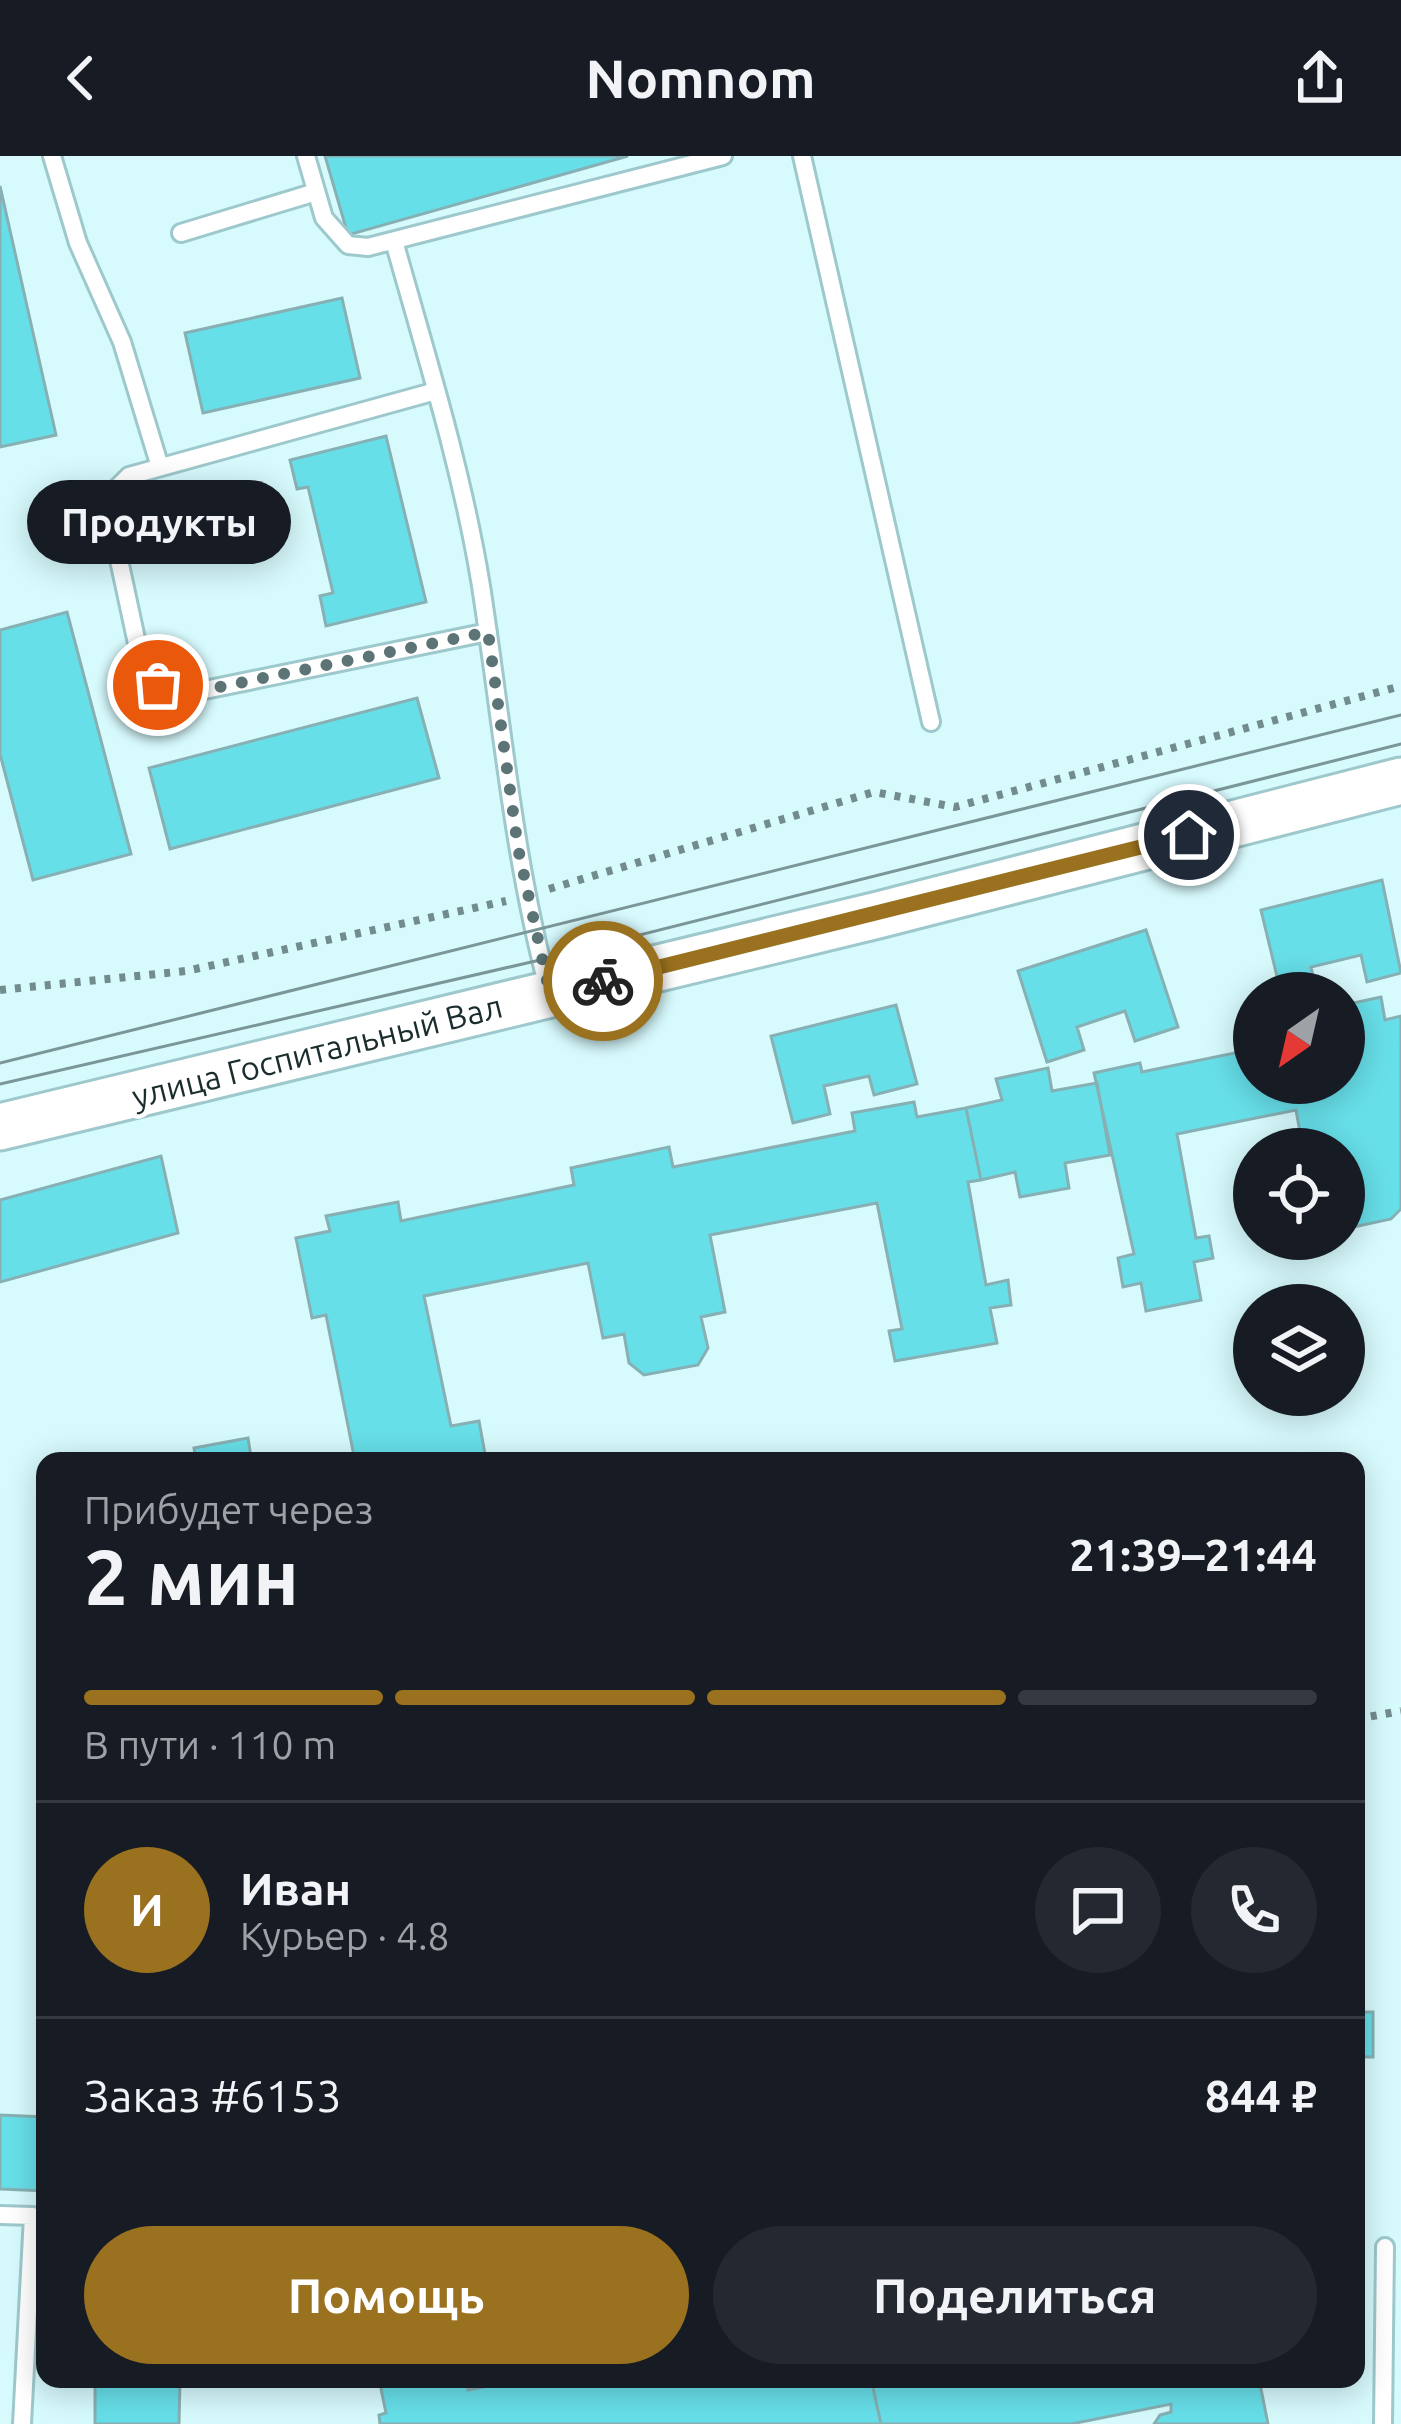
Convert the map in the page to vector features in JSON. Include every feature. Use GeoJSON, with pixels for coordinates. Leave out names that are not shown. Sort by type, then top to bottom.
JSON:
{"type":"FeatureCollection","features":[{"type":"Feature","properties":{"kind":"main road","name":"улица Госпитальный Вал"},"geometry":{"type":"LineString","coordinates":[[0,1126],[878,915],[1401,781]]}},
{"type":"Feature","properties":{"kind":"lane"},"geometry":{"type":"LineString","coordinates":[[52,156],[78,243],[122,342],[160,467]]}},
{"type":"Feature","properties":{"kind":"lane"},"geometry":{"type":"LineString","coordinates":[[306,156],[324,218],[348,245],[368,247],[723,156]]}},
{"type":"Feature","properties":{"kind":"lane"},"geometry":{"type":"LineString","coordinates":[[802,156],[931,722]]}},
{"type":"Feature","properties":{"kind":"lane"},"geometry":{"type":"LineString","coordinates":[[181,233],[316,192]]}},
{"type":"Feature","properties":{"kind":"lane"},"geometry":{"type":"LineString","coordinates":[[394,241],[436,391],[480,581],[527,896],[550,994]]}},
{"type":"Feature","properties":{"kind":"lane"},"geometry":{"type":"LineString","coordinates":[[436,391],[129,476],[115,490],[108,509],[141,662],[158,685],[185,694],[488,632]]}},
{"type":"Feature","properties":{"kind":"lane"},"geometry":{"type":"LineString","coordinates":[[0,2215],[33,2216],[22,2424]]}},
{"type":"Feature","properties":{"kind":"lane"},"geometry":{"type":"LineString","coordinates":[[1383,2424],[1385,2247]]}},
{"type":"Feature","properties":{"kind":"path"},"geometry":{"type":"LineString","coordinates":[[0,990],[186,971],[527,896],[874,792],[955,807],[1401,686]]}},
{"type":"Feature","properties":{"kind":"path"},"geometry":{"type":"LineString","coordinates":[[1365,1717],[1401,1711]]}},
{"type":"Feature","properties":{"kind":"building"},"geometry":{"type":"Polygon","coordinates":[[[325,156],[628,156],[348,235],[325,156]]]}},
{"type":"Feature","properties":{"kind":"building"},"geometry":{"type":"Polygon","coordinates":[[[0,186],[56,435],[0,447],[0,186]]]}},
{"type":"Feature","properties":{"kind":"building"},"geometry":{"type":"Polygon","coordinates":[[[342,298],[360,378],[203,413],[185,333],[342,298]]]}},
{"type":"Feature","properties":{"kind":"building"},"geometry":{"type":"Polygon","coordinates":[[[386,436],[426,602],[326,626],[320,596],[333,593],[308,487],[297,489],[290,460],[386,436]]]}},
{"type":"Feature","properties":{"kind":"building"},"geometry":{"type":"Polygon","coordinates":[[[67,612],[131,854],[33,880],[0,754],[0,630],[67,612]]]}},
{"type":"Feature","properties":{"kind":"building"},"geometry":{"type":"Polygon","coordinates":[[[417,698],[439,778],[170,849],[149,768],[417,698]]]}},
{"type":"Feature","properties":{"kind":"building"},"geometry":{"type":"Polygon","coordinates":[[[1382,880],[1401,973],[1367,982],[1361,955],[1311,967],[1312,972],[1276,972],[1261,910],[1382,880]]]}},
{"type":"Feature","properties":{"kind":"building"},"geometry":{"type":"Polygon","coordinates":[[[1146,930],[1178,1027],[1135,1041],[1125,1011],[1077,1027],[1084,1050],[1047,1062],[1018,971],[1146,930]]]}},
{"type":"Feature","properties":{"kind":"building"},"geometry":{"type":"Polygon","coordinates":[[[1381,997],[1385,1020],[1401,1016],[1401,1209],[1391,1219],[1365,1225],[1365,1128],[1299,1128],[1296,1110],[1177,1134],[1196,1238],[1209,1236],[1213,1258],[1194,1262],[1201,1300],[1146,1311],[1141,1283],[1123,1287],[1118,1258],[1134,1254],[1094,1073],[1140,1063],[1142,1072],[1233,1053],[1233,1104],[1365,1104],[1365,1000],[1381,997]]]}},
{"type":"Feature","properties":{"kind":"building"},"geometry":{"type":"Polygon","coordinates":[[[896,1005],[917,1084],[874,1095],[869,1076],[824,1086],[830,1114],[793,1123],[771,1036],[896,1005]]]}},
{"type":"Feature","properties":{"kind":"building"},"geometry":{"type":"Polygon","coordinates":[[[1048,1068],[1052,1091],[1097,1083],[1110,1155],[1065,1163],[1069,1188],[1020,1197],[1015,1172],[981,1180],[966,1108],[1002,1100],[996,1079],[1048,1068]]]}},
{"type":"Feature","properties":{"kind":"building"},"geometry":{"type":"Polygon","coordinates":[[[914,1102],[917,1117],[966,1108],[981,1180],[968,1182],[986,1285],[1008,1280],[1011,1305],[990,1308],[997,1343],[895,1361],[889,1331],[902,1329],[877,1203],[710,1235],[725,1312],[701,1317],[708,1348],[698,1365],[644,1375],[629,1363],[624,1334],[603,1338],[588,1263],[424,1296],[451,1426],[479,1421],[485,1452],[353,1452],[326,1315],[312,1318],[296,1238],[330,1231],[326,1216],[398,1202],[401,1221],[574,1185],[571,1168],[669,1147],[673,1167],[855,1131],[852,1113],[914,1102]]]}},
{"type":"Feature","properties":{"kind":"building"},"geometry":{"type":"Polygon","coordinates":[[[161,1156],[178,1233],[0,1282],[0,1200],[161,1156]]]}},
{"type":"Feature","properties":{"kind":"building"},"geometry":{"type":"Polygon","coordinates":[[[248,1438],[250,1452],[195,1452],[194,1448],[248,1438]]]}},
{"type":"Feature","properties":{"kind":"building"},"geometry":{"type":"Polygon","coordinates":[[[1365,2012],[1373,2012],[1373,2057],[1365,2057],[1365,2012]]]}},
{"type":"Feature","properties":{"kind":"building"},"geometry":{"type":"Polygon","coordinates":[[[0,2115],[36,2117],[36,2191],[0,2189],[0,2115]]]}},
{"type":"Feature","properties":{"kind":"building"},"geometry":{"type":"Polygon","coordinates":[[[95,2388],[180,2388],[179,2424],[95,2424],[95,2388]]]}},
{"type":"Feature","properties":{"kind":"building"},"geometry":{"type":"Polygon","coordinates":[[[381,2388],[873,2388],[881,2424],[380,2424],[379,2415],[386,2413],[381,2388]]]}},
{"type":"Feature","properties":{"kind":"building"},"geometry":{"type":"Polygon","coordinates":[[[873,2388],[1261,2388],[1268,2424],[1154,2424],[1160,2415],[1171,2412],[1171,2404],[1071,2424],[881,2424],[873,2388]]]}},
{"type":"Feature","properties":{"kind":"tram line"},"geometry":{"type":"LineString","coordinates":[[0,1063],[1401,715]]}},
{"type":"Feature","properties":{"kind":"tram line"},"geometry":{"type":"LineString","coordinates":[[0,1084],[540,960],[1401,744]]}},
{"type":"Feature","properties":{"kind":"way so far"},"geometry":{"type":"LineString","coordinates":[[158,685],[185,694],[488,632],[518,848],[550,994],[603,981]]}},
{"type":"Feature","properties":{"kind":"place","name":"Продукты"},"geometry":{"type":"Point","coordinates":[158,685]}},
{"type":"Feature","properties":{"kind":"route"},"geometry":{"type":"LineString","coordinates":[[603,981],[1189,835]]}}]}
